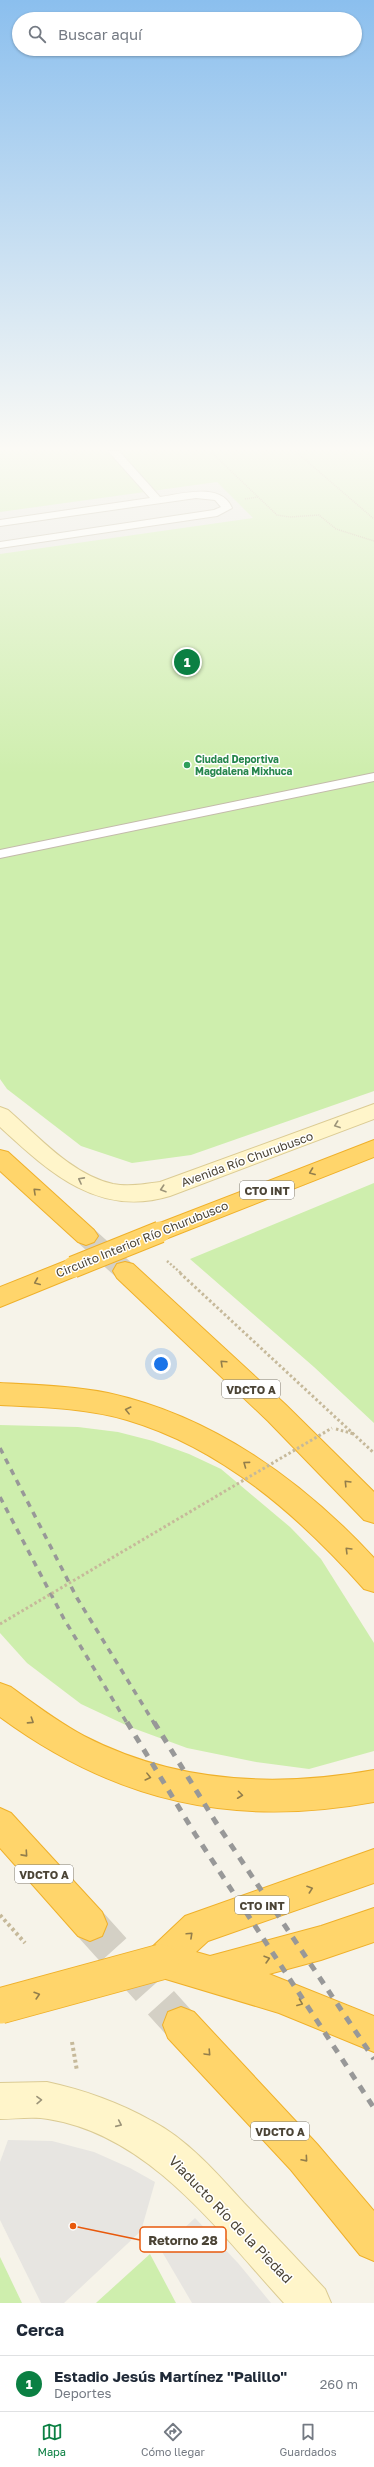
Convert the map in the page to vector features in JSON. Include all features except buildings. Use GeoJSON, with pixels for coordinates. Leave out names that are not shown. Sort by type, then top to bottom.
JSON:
{"type":"FeatureCollection","features":[{"type":"Feature","properties":{"kind":"highway","name":"Circuito Interior Río Churubusco"},"geometry":{"type":"LineString","coordinates":[[0,1297],[374,1148]]}},
{"type":"Feature","properties":{"kind":"highway"},"geometry":{"type":"LineString","coordinates":[[0,1158],[86,1236]]}},
{"type":"Feature","properties":{"kind":"highway","name":"VDCTO A"},"geometry":{"type":"LineString","coordinates":[[125,1271],[277,1413],[374,1511]]}},
{"type":"Feature","properties":{"kind":"highway"},"geometry":{"type":"LineString","coordinates":[[0,1394],[74,1399],[143,1414],[226,1451],[277,1486],[315,1517],[374,1579]]}},
{"type":"Feature","properties":{"kind":"highway"},"geometry":{"type":"LineString","coordinates":[[0,1698],[29,1720],[74,1747],[132,1773],[202,1791],[258,1798],[343,1792],[374,1786]]}},
{"type":"Feature","properties":{"kind":"highway","name":"VDCTO A"},"geometry":{"type":"LineString","coordinates":[[0,1824],[90,1924]]}},
{"type":"Feature","properties":{"kind":"highway","name":"CTO INT"},"geometry":{"type":"LineString","coordinates":[[0,2006],[161,1962],[198,1928],[374,1866]]}},
{"type":"Feature","properties":{"kind":"highway","name":"CTO INT"},"geometry":{"type":"LineString","coordinates":[[161,1962],[210,1973],[321,1943],[374,1925]]}},
{"type":"Feature","properties":{"kind":"highway"},"geometry":{"type":"LineString","coordinates":[[210,1973],[279,1995],[374,2034]]}},
{"type":"Feature","properties":{"kind":"highway","name":"VDCTO A"},"geometry":{"type":"LineString","coordinates":[[181,2024],[304,2157],[374,2241]]}},
{"type":"Feature","properties":{"kind":"main road","name":"Avenida Río Churubusco"},"geometry":{"type":"LineString","coordinates":[[0,1115],[76,1178],[96,1188],[118,1194],[143,1195],[162,1190],[374,1111]]}},
{"type":"Feature","properties":{"kind":"main road","name":"Viaducto Río de la Piedad"},"geometry":{"type":"LineString","coordinates":[[0,2101],[47,2100],[83,2108],[139,2134],[168,2154],[207,2191],[311,2303]]}},
{"type":"Feature","properties":{"kind":"lane"},"geometry":{"type":"LineString","coordinates":[[0,854],[374,777]]}},
{"type":"Feature","properties":{"kind":"path"},"geometry":{"type":"LineString","coordinates":[[167,1261],[356,1434],[374,1453]]}},
{"type":"Feature","properties":{"kind":"path"},"geometry":{"type":"LineString","coordinates":[[0,1624],[332,1428],[356,1434]]}},
{"type":"Feature","properties":{"kind":"path"},"geometry":{"type":"LineString","coordinates":[[0,1915],[25,1943]]}},
{"type":"Feature","properties":{"kind":"green space","name":"Ciudad Deportiva Magdalena Mixhuca"},"geometry":{"type":"Polygon","coordinates":[[[0,558],[374,558],[374,1091],[191,1155],[132,1163],[81,1146],[7,1089],[0,1079],[0,558]]]}},
{"type":"Feature","properties":{"kind":"green space"},"geometry":{"type":"Polygon","coordinates":[[[374,1183],[374,1423],[314,1367],[190,1259],[374,1183]]]}},
{"type":"Feature","properties":{"kind":"green space"},"geometry":{"type":"Polygon","coordinates":[[[0,1425],[78,1427],[118,1432],[153,1441],[189,1454],[221,1469],[290,1527],[321,1559],[374,1643],[374,1751],[309,1769],[256,1762],[187,1748],[130,1727],[81,1704],[27,1663],[0,1633],[0,1425]]]}},
{"type":"Feature","properties":{"kind":"green space"},"geometry":{"type":"Polygon","coordinates":[[[150,2254],[176,2303],[96,2303],[97,2302],[150,2254]]]}},
{"type":"Feature","properties":{"kind":"green space"},"geometry":{"type":"Polygon","coordinates":[[[0,2257],[22,2303],[0,2303],[0,2257]]]}},
{"type":"Feature","properties":{"kind":"shaded area"},"geometry":{"type":"Polygon","coordinates":[[[8,2140],[52,2141],[94,2152],[130,2168],[155,2182],[141,2231],[64,2303],[41,2303],[0,2220],[0,2162],[8,2140]]]}},
{"type":"Feature","properties":{"kind":"shaded area"},"geometry":{"type":"Polygon","coordinates":[[[195,2218],[238,2263],[271,2303],[192,2303],[161,2250],[195,2218]]]}},
{"type":"Feature","properties":{"kind":"tunnel"},"geometry":{"type":"LineString","coordinates":[[86,1236],[125,1271]]}},
{"type":"Feature","properties":{"kind":"tunnel"},"geometry":{"type":"LineString","coordinates":[[90,1924],[181,2025]]}},
{"type":"Feature","properties":{"kind":"railway"},"geometry":{"type":"LineString","coordinates":[[0,1448],[77,1598],[154,1723]]}},
{"type":"Feature","properties":{"kind":"railway"},"geometry":{"type":"LineString","coordinates":[[0,1497],[64,1619],[127,1723]]}},
{"type":"Feature","properties":{"kind":"railway"},"geometry":{"type":"LineString","coordinates":[[127,1722],[195,1834],[374,2108]]}},
{"type":"Feature","properties":{"kind":"railway"},"geometry":{"type":"LineString","coordinates":[[154,1722],[215,1821],[374,2059]]}},
{"type":"Feature","properties":{"kind":"place","name":"Estadio Jesús Martínez \"Palillo\""},"geometry":{"type":"Point","coordinates":[187,662]}},
{"type":"Feature","properties":{"kind":"place","name":"Ciudad Deportiva Magdalena Mixhuca"},"geometry":{"type":"Point","coordinates":[187,765]}},
{"type":"Feature","properties":{"kind":"place","name":"Retorno 28"},"geometry":{"type":"Point","coordinates":[73,2226]}}]}
